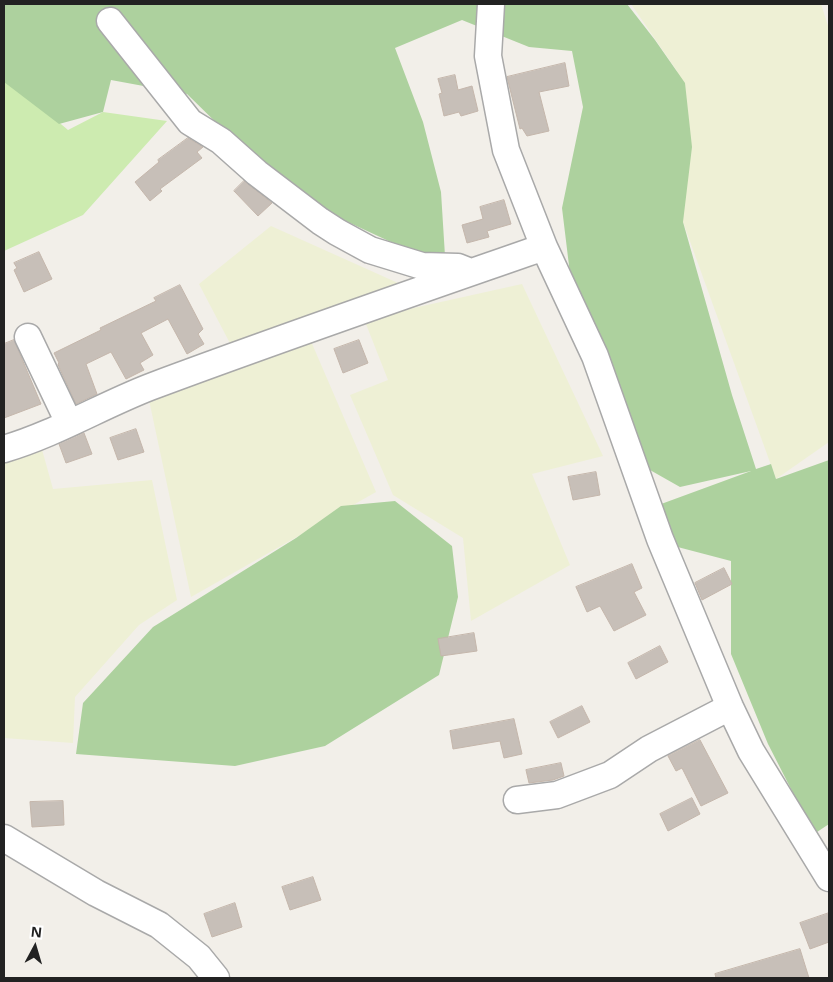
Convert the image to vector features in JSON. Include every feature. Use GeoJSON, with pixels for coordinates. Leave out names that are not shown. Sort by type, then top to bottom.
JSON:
{"type":"FeatureCollection","features":[{"type":"Feature","properties":{"kind":"street"},"geometry":{"type":"LineString","coordinates":[[491,4],[488,56],[506,150],[544,247],[595,356],[660,540],[730,707],[751,751],[829,878]]}},
{"type":"Feature","properties":{"kind":"street"},"geometry":{"type":"LineString","coordinates":[[110,21],[190,122],[221,141],[257,173],[320,221],[370,250],[422,266],[458,267],[471,272]]}},
{"type":"Feature","properties":{"kind":"street"},"geometry":{"type":"LineString","coordinates":[[4,449],[69,424],[145,389],[544,247]]}},
{"type":"Feature","properties":{"kind":"street"},"geometry":{"type":"LineString","coordinates":[[28,336],[69,424]]}},
{"type":"Feature","properties":{"kind":"street"},"geometry":{"type":"LineString","coordinates":[[517,800],[557,795],[610,775],[649,749],[730,707]]}},
{"type":"Feature","properties":{"kind":"street"},"geometry":{"type":"LineString","coordinates":[[4,838],[96,893],[159,925],[200,957],[216,978]]}},
{"type":"Feature","properties":{"kind":"green space"},"geometry":{"type":"Polygon","coordinates":[[[4,4],[627,4],[685,83],[692,147],[683,222],[732,395],[756,469],[771,464],[776,479],[829,460],[829,824],[814,834],[768,744],[731,654],[731,561],[670,545],[653,507],[751,471],[680,487],[650,470],[571,282],[562,208],[583,107],[572,51],[529,47],[462,20],[395,48],[423,122],[441,192],[445,256],[408,250],[322,210],[237,143],[187,94],[111,80],[103,112],[59,124],[4,82],[4,4]]]}},
{"type":"Feature","properties":{"kind":"green space"},"geometry":{"type":"Polygon","coordinates":[[[631,4],[821,4],[829,29],[829,442],[776,479],[683,222],[677,71],[631,4]]]}},
{"type":"Feature","properties":{"kind":"green space"},"geometry":{"type":"Polygon","coordinates":[[[4,76],[68,130],[103,112],[167,121],[83,215],[4,251],[4,76]]]}},
{"type":"Feature","properties":{"kind":"green space"},"geometry":{"type":"Polygon","coordinates":[[[271,226],[398,283],[234,351],[199,284],[271,226]]]}},
{"type":"Feature","properties":{"kind":"green space"},"geometry":{"type":"Polygon","coordinates":[[[522,284],[603,456],[532,474],[570,565],[471,621],[463,538],[393,495],[350,395],[388,380],[364,319],[522,284]]]}},
{"type":"Feature","properties":{"kind":"green space"},"geometry":{"type":"Polygon","coordinates":[[[310,339],[376,492],[191,597],[149,400],[310,339]]]}},
{"type":"Feature","properties":{"kind":"green space"},"geometry":{"type":"Polygon","coordinates":[[[41,446],[53,489],[152,480],[177,600],[139,625],[75,697],[73,743],[4,738],[4,456],[41,446]]]}},
{"type":"Feature","properties":{"kind":"green space"},"geometry":{"type":"Polygon","coordinates":[[[395,501],[452,546],[458,597],[439,675],[325,746],[235,766],[76,754],[83,703],[153,627],[296,538],[341,506],[395,501]]]}},
{"type":"Feature","properties":{"kind":"building"},"geometry":{"type":"Polygon","coordinates":[[[565,63],[569,86],[539,92],[549,131],[527,136],[522,128],[520,129],[507,77],[565,63]]]}},
{"type":"Feature","properties":{"kind":"building"},"geometry":{"type":"Polygon","coordinates":[[[455,75],[458,90],[472,86],[478,111],[461,116],[459,112],[444,116],[439,94],[442,93],[438,79],[455,75]]]}},
{"type":"Feature","properties":{"kind":"building"},"geometry":{"type":"Polygon","coordinates":[[[188,138],[203,147],[197,152],[202,158],[160,189],[162,191],[150,201],[135,182],[159,162],[158,160],[188,138]]]}},
{"type":"Feature","properties":{"kind":"building"},"geometry":{"type":"Polygon","coordinates":[[[244,181],[272,203],[258,216],[234,191],[244,181]]]}},
{"type":"Feature","properties":{"kind":"building"},"geometry":{"type":"Polygon","coordinates":[[[504,200],[511,224],[487,231],[489,237],[467,243],[462,225],[483,219],[480,207],[504,200]]]}},
{"type":"Feature","properties":{"kind":"building"},"geometry":{"type":"Polygon","coordinates":[[[39,252],[52,279],[24,292],[14,270],[17,268],[14,263],[39,252]]]}},
{"type":"Feature","properties":{"kind":"building"},"geometry":{"type":"Polygon","coordinates":[[[180,285],[203,329],[198,334],[204,344],[187,354],[168,319],[141,333],[153,355],[140,363],[144,370],[126,379],[111,352],[86,364],[97,394],[76,404],[54,353],[156,301],[154,298],[180,285]]]}},
{"type":"Feature","properties":{"kind":"building"},"geometry":{"type":"Polygon","coordinates":[[[14,340],[41,404],[4,418],[4,344],[14,340]]]}},
{"type":"Feature","properties":{"kind":"building"},"geometry":{"type":"Polygon","coordinates":[[[359,340],[368,363],[343,373],[334,349],[359,340]]]}},
{"type":"Feature","properties":{"kind":"building"},"geometry":{"type":"Polygon","coordinates":[[[136,429],[144,452],[118,460],[110,438],[136,429]]]}},
{"type":"Feature","properties":{"kind":"building"},"geometry":{"type":"Polygon","coordinates":[[[84,433],[92,454],[66,463],[59,444],[84,433]]]}},
{"type":"Feature","properties":{"kind":"building"},"geometry":{"type":"Polygon","coordinates":[[[596,472],[600,495],[573,500],[568,477],[596,472]]]}},
{"type":"Feature","properties":{"kind":"building"},"geometry":{"type":"Polygon","coordinates":[[[632,564],[642,588],[634,592],[646,615],[614,631],[600,606],[587,612],[576,587],[632,564]]]}},
{"type":"Feature","properties":{"kind":"building"},"geometry":{"type":"Polygon","coordinates":[[[724,568],[732,584],[702,600],[695,583],[724,568]]]}},
{"type":"Feature","properties":{"kind":"building"},"geometry":{"type":"Polygon","coordinates":[[[474,633],[477,651],[441,656],[438,639],[474,633]]]}},
{"type":"Feature","properties":{"kind":"building"},"geometry":{"type":"Polygon","coordinates":[[[660,646],[668,662],[636,679],[628,663],[660,646]]]}},
{"type":"Feature","properties":{"kind":"building"},"geometry":{"type":"Polygon","coordinates":[[[582,706],[590,722],[558,738],[550,722],[582,706]]]}},
{"type":"Feature","properties":{"kind":"building"},"geometry":{"type":"Polygon","coordinates":[[[514,719],[522,754],[504,758],[500,741],[453,749],[450,731],[514,719]]]}},
{"type":"Feature","properties":{"kind":"building"},"geometry":{"type":"Polygon","coordinates":[[[700,740],[728,793],[701,806],[682,768],[676,771],[668,756],[700,740]]]}},
{"type":"Feature","properties":{"kind":"building"},"geometry":{"type":"Polygon","coordinates":[[[561,763],[564,776],[553,780],[529,783],[526,770],[561,763]]]}},
{"type":"Feature","properties":{"kind":"building"},"geometry":{"type":"Polygon","coordinates":[[[692,798],[700,814],[668,831],[660,814],[692,798]]]}},
{"type":"Feature","properties":{"kind":"building"},"geometry":{"type":"Polygon","coordinates":[[[63,801],[64,825],[32,827],[30,802],[63,801]]]}},
{"type":"Feature","properties":{"kind":"building"},"geometry":{"type":"Polygon","coordinates":[[[313,877],[321,900],[290,910],[282,887],[313,877]]]}},
{"type":"Feature","properties":{"kind":"building"},"geometry":{"type":"Polygon","coordinates":[[[235,903],[242,927],[212,937],[204,914],[235,903]]]}},
{"type":"Feature","properties":{"kind":"building"},"geometry":{"type":"Polygon","coordinates":[[[829,913],[829,942],[810,949],[800,923],[829,913]]]}},
{"type":"Feature","properties":{"kind":"building"},"geometry":{"type":"Polygon","coordinates":[[[800,949],[809,978],[716,978],[715,974],[800,949]]]}}]}
